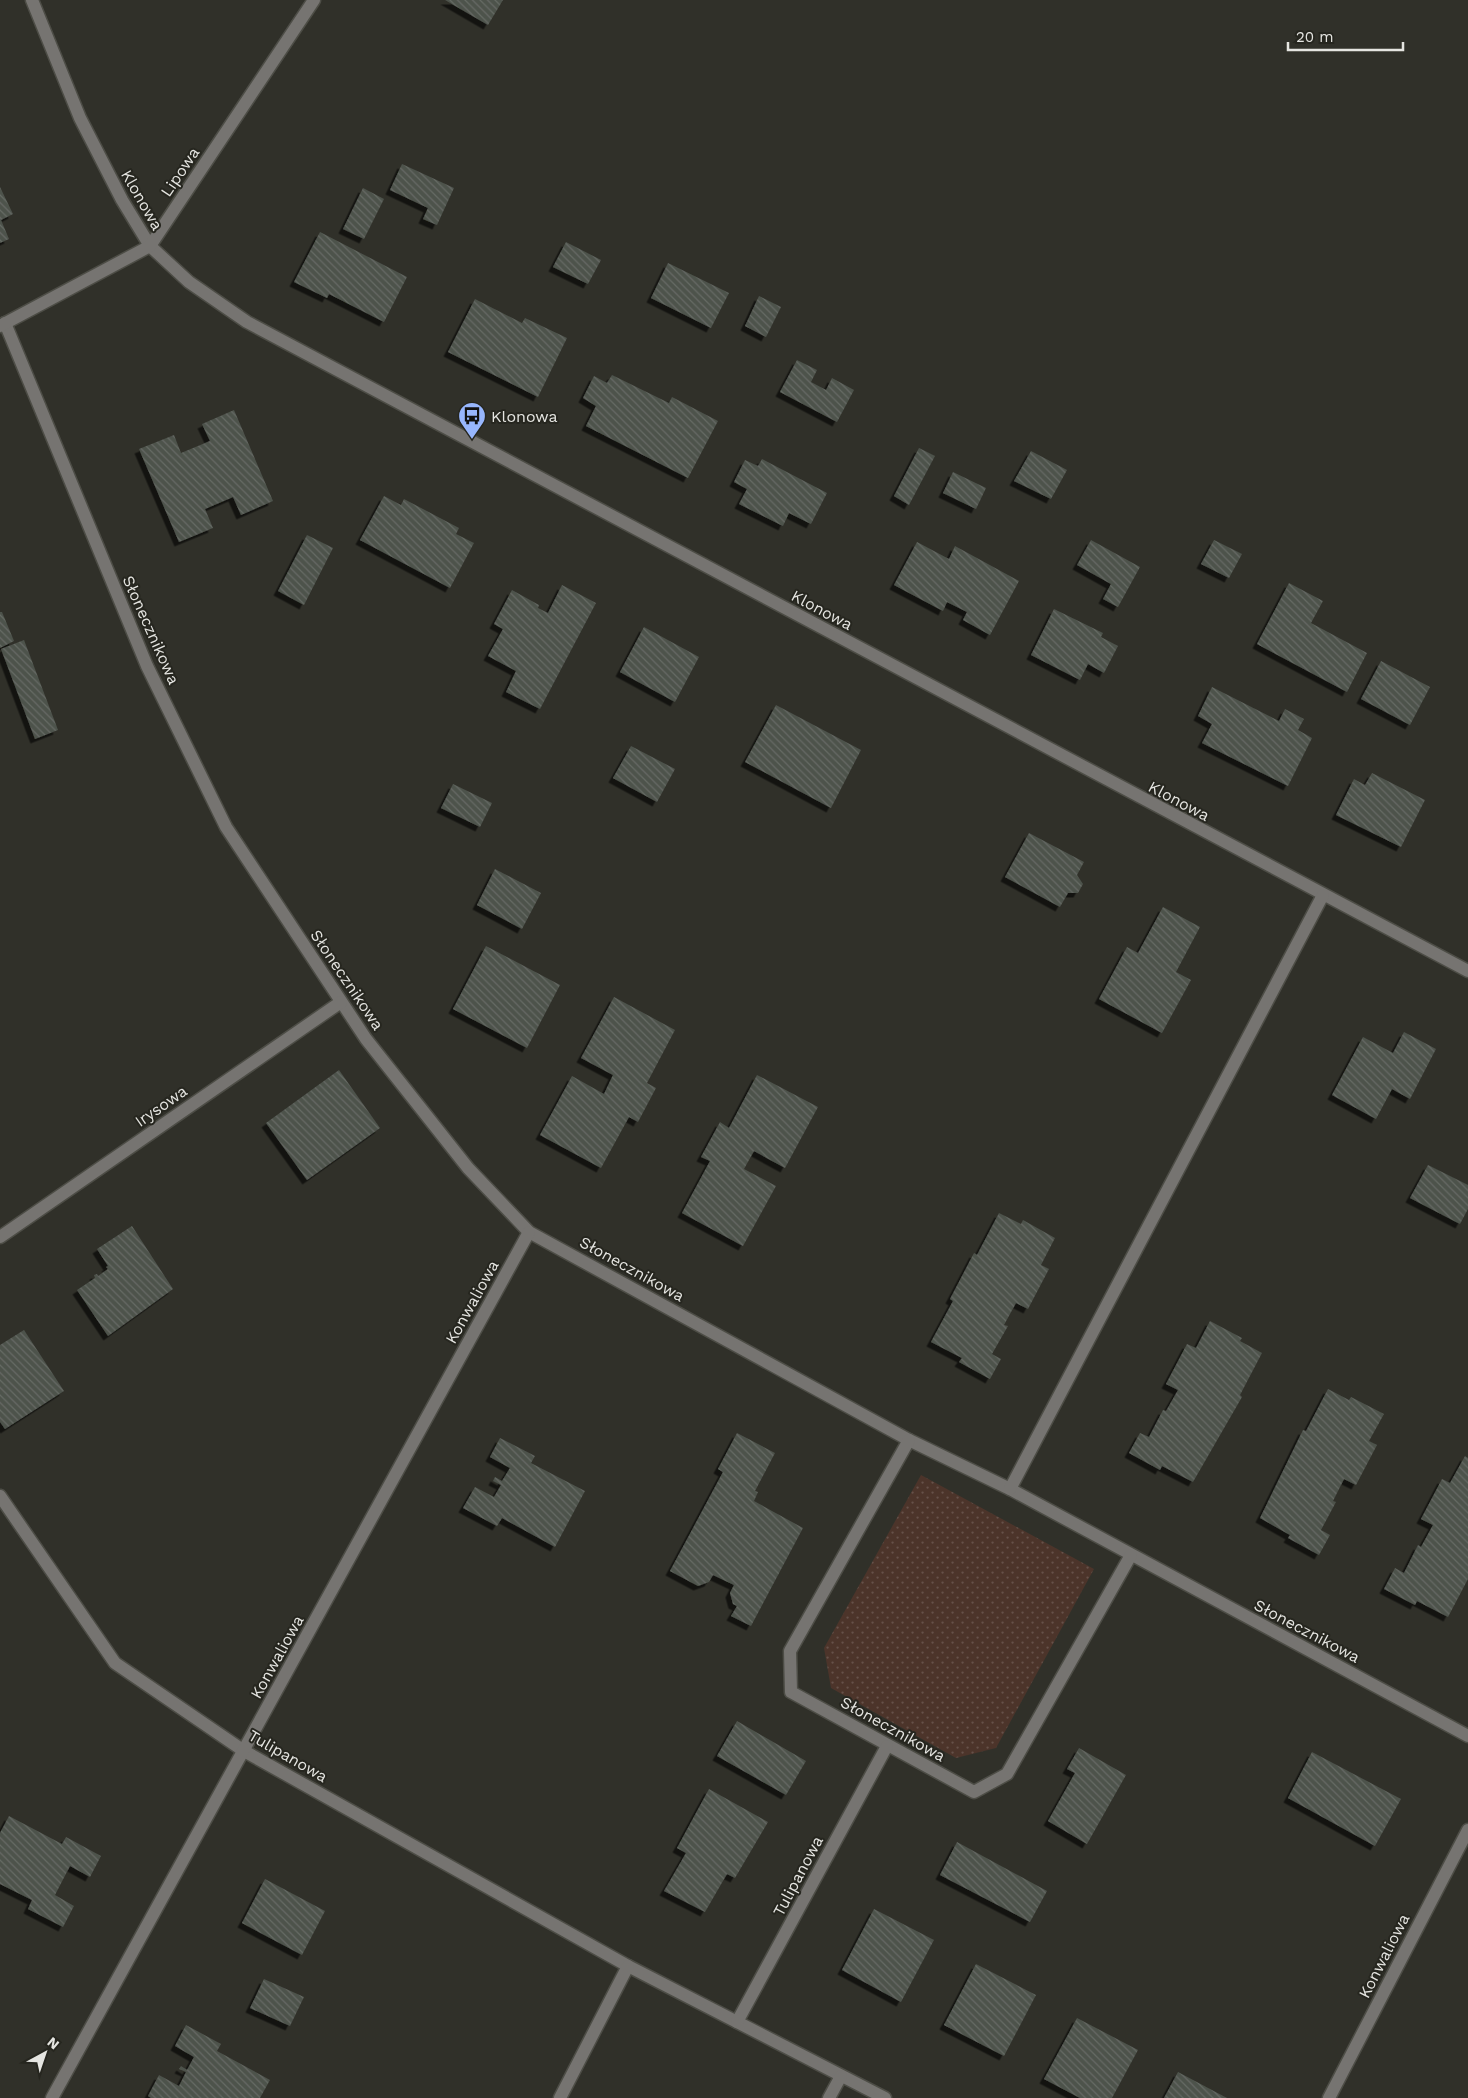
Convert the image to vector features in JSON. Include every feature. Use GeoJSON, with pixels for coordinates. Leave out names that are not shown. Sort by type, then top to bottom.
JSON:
{"type":"FeatureCollection","features":[{"type":"Feature","properties":{"kind":"street","name":"Klonowa"},"geometry":{"type":"LineString","coordinates":[[32,0],[80,118],[122,200],[150,246],[189,282],[247,322],[1468,972]]}},
{"type":"Feature","properties":{"kind":"street","name":"Lipowa"},"geometry":{"type":"LineString","coordinates":[[3,325],[150,246],[314,0]]}},
{"type":"Feature","properties":{"kind":"street","name":"Słonecznikowa"},"geometry":{"type":"LineString","coordinates":[[3,325],[147,666],[226,827],[366,1039],[468,1168],[530,1232],[909,1440],[1010,1490],[1468,1736]]}},
{"type":"Feature","properties":{"kind":"street"},"geometry":{"type":"LineString","coordinates":[[1010,1490],[1323,896]]}},
{"type":"Feature","properties":{"kind":"street","name":"Irysowa"},"geometry":{"type":"LineString","coordinates":[[0,1237],[341,1002]]}},
{"type":"Feature","properties":{"kind":"street","name":"Konwaliowa"},"geometry":{"type":"LineString","coordinates":[[52,2098],[530,1232]]}},
{"type":"Feature","properties":{"kind":"street","name":"Słonecznikowa"},"geometry":{"type":"LineString","coordinates":[[909,1440],[790,1651],[791,1692],[974,1792],[1008,1774],[1131,1555]]}},
{"type":"Feature","properties":{"kind":"street","name":"Tulipanowa"},"geometry":{"type":"LineString","coordinates":[[0,1496],[115,1663],[244,1751],[628,1966],[884,2098]]}},
{"type":"Feature","properties":{"kind":"street","name":"Tulipanowa"},"geometry":{"type":"LineString","coordinates":[[738,2022],[887,1746]]}},
{"type":"Feature","properties":{"kind":"street","name":"Konwaliowa"},"geometry":{"type":"LineString","coordinates":[[1329,2098],[1468,1830]]}},
{"type":"Feature","properties":{"kind":"street"},"geometry":{"type":"LineString","coordinates":[[560,2098],[628,1966]]}},
{"type":"Feature","properties":{"kind":"street"},"geometry":{"type":"LineString","coordinates":[[829,2098],[841,2076]]}},
{"type":"Feature","properties":{"kind":"shaded area"},"geometry":{"type":"Polygon","coordinates":[[[921,1475],[1094,1569],[996,1748],[956,1758],[831,1688],[824,1648],[921,1475]]]}},
{"type":"Feature","properties":{"kind":"building"},"geometry":{"type":"Polygon","coordinates":[[[445,0],[503,0],[488,25],[445,0]]]}},
{"type":"Feature","properties":{"kind":"building"},"geometry":{"type":"Polygon","coordinates":[[[402,164],[454,188],[437,225],[423,219],[428,208],[390,190],[402,164]]]}},
{"type":"Feature","properties":{"kind":"building"},"geometry":{"type":"Polygon","coordinates":[[[0,187],[13,214],[1,220],[9,239],[0,243],[0,187]]]}},
{"type":"Feature","properties":{"kind":"building"},"geometry":{"type":"Polygon","coordinates":[[[363,188],[384,199],[364,239],[343,229],[363,188]]]}},
{"type":"Feature","properties":{"kind":"building"},"geometry":{"type":"Polygon","coordinates":[[[320,232],[407,277],[384,322],[329,294],[327,298],[294,282],[320,232]]]}},
{"type":"Feature","properties":{"kind":"building"},"geometry":{"type":"Polygon","coordinates":[[[566,242],[601,260],[588,284],[553,267],[566,242]]]}},
{"type":"Feature","properties":{"kind":"building"},"geometry":{"type":"Polygon","coordinates":[[[668,263],[729,293],[711,328],[651,298],[668,263]]]}},
{"type":"Feature","properties":{"kind":"building"},"geometry":{"type":"Polygon","coordinates":[[[759,296],[781,307],[766,337],[745,326],[759,296]]]}},
{"type":"Feature","properties":{"kind":"building"},"geometry":{"type":"Polygon","coordinates":[[[475,299],[522,323],[525,318],[567,338],[538,397],[448,352],[475,299]]]}},
{"type":"Feature","properties":{"kind":"building"},"geometry":{"type":"Polygon","coordinates":[[[797,360],[817,370],[811,382],[826,390],[832,378],[854,390],[837,422],[780,392],[797,360]]]}},
{"type":"Feature","properties":{"kind":"building"},"geometry":{"type":"Polygon","coordinates":[[[612,375],[669,403],[672,397],[718,421],[688,478],[586,426],[596,406],[583,398],[594,376],[607,383],[612,375]]]}},
{"type":"Feature","properties":{"kind":"building"},"geometry":{"type":"Polygon","coordinates":[[[234,410],[273,501],[241,515],[233,497],[205,509],[213,528],[179,542],[139,449],[174,435],[181,453],[210,441],[202,424],[234,410]]]}},
{"type":"Feature","properties":{"kind":"building"},"geometry":{"type":"Polygon","coordinates":[[[919,448],[935,456],[909,505],[894,496],[919,448]]]}},
{"type":"Feature","properties":{"kind":"building"},"geometry":{"type":"Polygon","coordinates":[[[1031,451],[1067,470],[1051,499],[1014,481],[1031,451]]]}},
{"type":"Feature","properties":{"kind":"building"},"geometry":{"type":"Polygon","coordinates":[[[762,459],[827,493],[811,524],[789,513],[783,526],[739,504],[747,489],[734,482],[745,460],[758,466],[762,459]]]}},
{"type":"Feature","properties":{"kind":"building"},"geometry":{"type":"Polygon","coordinates":[[[953,472],[986,488],[976,509],[943,493],[953,472]]]}},
{"type":"Feature","properties":{"kind":"building"},"geometry":{"type":"Polygon","coordinates":[[[384,496],[401,505],[404,499],[459,528],[456,534],[474,543],[450,588],[360,540],[384,496]]]}},
{"type":"Feature","properties":{"kind":"building"},"geometry":{"type":"Polygon","coordinates":[[[307,535],[333,548],[304,605],[278,591],[307,535]]]}},
{"type":"Feature","properties":{"kind":"building"},"geometry":{"type":"Polygon","coordinates":[[[1091,540],[1140,567],[1118,607],[1103,599],[1111,584],[1077,565],[1091,540]]]}},
{"type":"Feature","properties":{"kind":"building"},"geometry":{"type":"Polygon","coordinates":[[[1214,540],[1242,554],[1229,578],[1201,564],[1214,540]]]}},
{"type":"Feature","properties":{"kind":"building"},"geometry":{"type":"Polygon","coordinates":[[[917,542],[949,559],[955,546],[1019,581],[990,635],[963,620],[967,612],[947,602],[943,611],[894,585],[917,542]]]}},
{"type":"Feature","properties":{"kind":"building"},"geometry":{"type":"Polygon","coordinates":[[[1289,583],[1323,601],[1311,623],[1367,653],[1347,692],[1257,644],[1289,583]]]}},
{"type":"Feature","properties":{"kind":"building"},"geometry":{"type":"Polygon","coordinates":[[[562,585],[596,603],[540,709],[506,692],[516,671],[488,656],[503,629],[494,624],[512,590],[539,605],[538,608],[548,613],[562,585]]]}},
{"type":"Feature","properties":{"kind":"building"},"geometry":{"type":"Polygon","coordinates":[[[1054,609],[1103,633],[1101,637],[1118,646],[1104,673],[1088,664],[1080,680],[1031,655],[1054,609]]]}},
{"type":"Feature","properties":{"kind":"building"},"geometry":{"type":"Polygon","coordinates":[[[0,612],[2,612],[14,641],[0,648],[0,612]]]}},
{"type":"Feature","properties":{"kind":"building"},"geometry":{"type":"Polygon","coordinates":[[[644,627],[699,657],[675,702],[620,672],[644,627]]]}},
{"type":"Feature","properties":{"kind":"building"},"geometry":{"type":"Polygon","coordinates":[[[24,640],[58,730],[35,739],[1,649],[24,640]]]}},
{"type":"Feature","properties":{"kind":"building"},"geometry":{"type":"Polygon","coordinates":[[[1381,661],[1430,687],[1410,725],[1361,699],[1381,661]]]}},
{"type":"Feature","properties":{"kind":"building"},"geometry":{"type":"Polygon","coordinates":[[[1212,687],[1279,721],[1285,709],[1304,719],[1298,730],[1312,738],[1288,786],[1202,743],[1212,724],[1198,716],[1212,687]]]}},
{"type":"Feature","properties":{"kind":"building"},"geometry":{"type":"Polygon","coordinates":[[[776,705],[861,750],[831,808],[745,762],[776,705]]]}},
{"type":"Feature","properties":{"kind":"building"},"geometry":{"type":"Polygon","coordinates":[[[631,746],[675,769],[657,802],[613,778],[631,746]]]}},
{"type":"Feature","properties":{"kind":"building"},"geometry":{"type":"Polygon","coordinates":[[[1372,773],[1425,800],[1401,847],[1336,815],[1354,779],[1365,785],[1372,773]]]}},
{"type":"Feature","properties":{"kind":"building"},"geometry":{"type":"Polygon","coordinates":[[[453,784],[492,803],[480,827],[441,808],[453,784]]]}},
{"type":"Feature","properties":{"kind":"building"},"geometry":{"type":"Polygon","coordinates":[[[1029,833],[1084,862],[1077,875],[1083,884],[1078,893],[1068,893],[1060,907],[1005,877],[1029,833]]]}},
{"type":"Feature","properties":{"kind":"building"},"geometry":{"type":"Polygon","coordinates":[[[495,869],[541,893],[522,929],[477,905],[495,869]]]}},
{"type":"Feature","properties":{"kind":"building"},"geometry":{"type":"Polygon","coordinates":[[[1163,907],[1200,927],[1176,972],[1191,980],[1162,1033],[1099,999],[1127,947],[1138,953],[1163,907]]]}},
{"type":"Feature","properties":{"kind":"building"},"geometry":{"type":"Polygon","coordinates":[[[486,946],[560,985],[527,1048],[453,1009],[486,946]]]}},
{"type":"Feature","properties":{"kind":"building"},"geometry":{"type":"Polygon","coordinates":[[[614,997],[675,1030],[647,1083],[656,1088],[638,1122],[629,1117],[601,1168],[540,1135],[572,1076],[604,1094],[613,1075],[581,1058],[614,997]]]}},
{"type":"Feature","properties":{"kind":"building"},"geometry":{"type":"Polygon","coordinates":[[[1404,1032],[1436,1049],[1410,1099],[1392,1089],[1376,1119],[1332,1095],[1363,1037],[1393,1053],[1404,1032]]]}},
{"type":"Feature","properties":{"kind":"building"},"geometry":{"type":"Polygon","coordinates":[[[339,1070],[380,1128],[307,1180],[266,1123],[339,1070]]]}},
{"type":"Feature","properties":{"kind":"building"},"geometry":{"type":"Polygon","coordinates":[[[757,1075],[818,1107],[785,1168],[754,1151],[744,1169],[776,1186],[743,1246],[682,1213],[710,1161],[701,1157],[720,1122],[729,1128],[757,1075]]]}},
{"type":"Feature","properties":{"kind":"building"},"geometry":{"type":"Polygon","coordinates":[[[1428,1165],[1468,1185],[1468,1209],[1460,1224],[1410,1198],[1428,1165]]]}},
{"type":"Feature","properties":{"kind":"building"},"geometry":{"type":"Polygon","coordinates":[[[999,1213],[1021,1224],[1023,1220],[1055,1238],[1041,1265],[1049,1269],[1028,1309],[1016,1303],[1004,1325],[1008,1326],[992,1354],[1001,1359],[990,1379],[959,1362],[962,1358],[931,1342],[953,1301],[950,1299],[974,1253],[977,1255],[999,1213]]]}},
{"type":"Feature","properties":{"kind":"building"},"geometry":{"type":"Polygon","coordinates":[[[132,1226],[173,1289],[108,1336],[77,1290],[95,1278],[94,1275],[97,1274],[98,1276],[108,1269],[97,1249],[132,1226]]]}},
{"type":"Feature","properties":{"kind":"building"},"geometry":{"type":"Polygon","coordinates":[[[1210,1321],[1242,1338],[1240,1341],[1262,1353],[1240,1395],[1242,1397],[1193,1482],[1162,1466],[1160,1470],[1129,1453],[1140,1433],[1149,1437],[1163,1410],[1166,1411],[1178,1390],[1166,1384],[1187,1344],[1196,1348],[1210,1321]]]}},
{"type":"Feature","properties":{"kind":"building"},"geometry":{"type":"Polygon","coordinates":[[[24,1330],[64,1391],[5,1429],[0,1422],[0,1345],[24,1330]]]}},
{"type":"Feature","properties":{"kind":"building"},"geometry":{"type":"Polygon","coordinates":[[[1328,1389],[1349,1400],[1351,1397],[1384,1414],[1369,1441],[1377,1445],[1356,1485],[1344,1479],[1333,1501],[1336,1502],[1321,1530],[1330,1535],[1319,1555],[1288,1538],[1290,1535],[1260,1518],[1303,1430],[1306,1431],[1328,1389]]]}},
{"type":"Feature","properties":{"kind":"building"},"geometry":{"type":"Polygon","coordinates":[[[737,1433],[775,1453],[755,1491],[758,1492],[754,1501],[803,1528],[751,1626],[731,1616],[737,1606],[733,1604],[730,1593],[734,1585],[713,1575],[709,1582],[698,1586],[670,1571],[723,1472],[718,1469],[737,1433]]]}},
{"type":"Feature","properties":{"kind":"building"},"geometry":{"type":"Polygon","coordinates":[[[500,1438],[535,1456],[531,1463],[585,1491],[555,1547],[502,1518],[497,1526],[463,1508],[475,1487],[494,1497],[501,1485],[493,1481],[495,1477],[502,1481],[510,1468],[490,1457],[500,1438]]]}},
{"type":"Feature","properties":{"kind":"building"},"geometry":{"type":"Polygon","coordinates":[[[1465,1456],[1468,1458],[1468,1579],[1448,1617],[1417,1601],[1415,1605],[1384,1589],[1395,1568],[1404,1573],[1418,1545],[1421,1547],[1433,1525],[1421,1519],[1442,1479],[1450,1483],[1465,1456]]]}},
{"type":"Feature","properties":{"kind":"building"},"geometry":{"type":"Polygon","coordinates":[[[737,1721],[806,1761],[786,1795],[717,1756],[737,1721]]]}},
{"type":"Feature","properties":{"kind":"building"},"geometry":{"type":"Polygon","coordinates":[[[1079,1748],[1126,1775],[1087,1844],[1048,1821],[1075,1773],[1067,1769],[1079,1748]]]}},
{"type":"Feature","properties":{"kind":"building"},"geometry":{"type":"Polygon","coordinates":[[[1312,1752],[1401,1799],[1375,1846],[1288,1798],[1312,1752]]]}},
{"type":"Feature","properties":{"kind":"building"},"geometry":{"type":"Polygon","coordinates":[[[709,1789],[768,1822],[735,1878],[727,1874],[705,1912],[664,1891],[686,1853],[677,1848],[709,1789]]]}},
{"type":"Feature","properties":{"kind":"building"},"geometry":{"type":"Polygon","coordinates":[[[9,1816],[62,1844],[66,1837],[101,1856],[90,1877],[70,1866],[55,1895],[74,1906],[63,1927],[28,1909],[32,1900],[0,1884],[0,1833],[9,1816]]]}},
{"type":"Feature","properties":{"kind":"building"},"geometry":{"type":"Polygon","coordinates":[[[957,1842],[1047,1891],[1030,1922],[940,1875],[957,1842]]]}},
{"type":"Feature","properties":{"kind":"building"},"geometry":{"type":"Polygon","coordinates":[[[265,1879],[325,1911],[302,1955],[242,1923],[265,1879]]]}},
{"type":"Feature","properties":{"kind":"building"},"geometry":{"type":"Polygon","coordinates":[[[874,1909],[934,1940],[901,2002],[842,1970],[874,1909]]]}},
{"type":"Feature","properties":{"kind":"building"},"geometry":{"type":"Polygon","coordinates":[[[976,1964],[1036,1995],[1004,2056],[944,2025],[976,1964]]]}},
{"type":"Feature","properties":{"kind":"building"},"geometry":{"type":"Polygon","coordinates":[[[264,1979],[304,1997],[290,2026],[250,2008],[264,1979]]]}},
{"type":"Feature","properties":{"kind":"building"},"geometry":{"type":"Polygon","coordinates":[[[1077,2018],[1138,2050],[1112,2098],[1080,2098],[1044,2079],[1077,2018]]]}},
{"type":"Feature","properties":{"kind":"building"},"geometry":{"type":"Polygon","coordinates":[[[186,2025],[221,2044],[217,2051],[270,2080],[260,2098],[151,2098],[148,2096],[159,2075],[179,2086],[186,2072],[179,2069],[181,2066],[187,2070],[194,2057],[175,2046],[186,2025]]]}},
{"type":"Feature","properties":{"kind":"building"},"geometry":{"type":"Polygon","coordinates":[[[1178,2072],[1227,2098],[1164,2098],[1178,2072]]]}},
{"type":"Feature","properties":{"kind":"place","name":"Klonowa"},"geometry":{"type":"Point","coordinates":[472,440]}}]}
